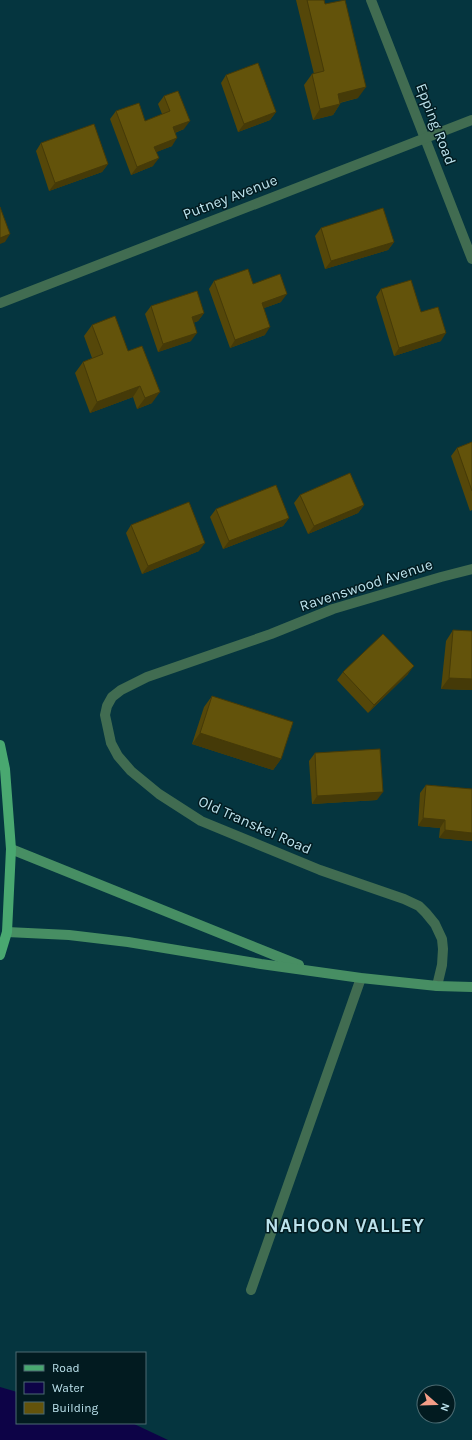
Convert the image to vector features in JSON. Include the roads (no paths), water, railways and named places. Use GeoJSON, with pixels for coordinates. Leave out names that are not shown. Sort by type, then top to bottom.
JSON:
{"type":"FeatureCollection","features":[{"type":"Feature","properties":{"kind":"main road"},"geometry":{"type":"LineString","coordinates":[[0,745],[5,769],[11,849],[7,932],[0,955]]}},
{"type":"Feature","properties":{"kind":"main road"},"geometry":{"type":"LineString","coordinates":[[11,849],[310,970]]}},
{"type":"Feature","properties":{"kind":"main road"},"geometry":{"type":"LineString","coordinates":[[7,932],[69,934],[361,978],[437,986],[472,987]]}},
{"type":"Feature","properties":{"kind":"street","name":"Epping Road"},"geometry":{"type":"LineString","coordinates":[[371,0],[472,260]]}},
{"type":"Feature","properties":{"kind":"street","name":"Putney Avenue"},"geometry":{"type":"LineString","coordinates":[[0,303],[472,120]]}},
{"type":"Feature","properties":{"kind":"street","name":"Ravenswood Avenue"},"geometry":{"type":"LineString","coordinates":[[271,634],[333,609],[441,577],[472,570]]}},
{"type":"Feature","properties":{"kind":"street","name":"Old Transkei Road"},"geometry":{"type":"LineString","coordinates":[[271,634],[147,677],[121,690],[112,697],[107,706],[105,715],[111,743],[118,756],[131,771],[159,794],[201,821],[320,870],[404,899],[418,906],[435,924],[442,939],[442,965],[437,986]]}},
{"type":"Feature","properties":{"kind":"street"},"geometry":{"type":"LineString","coordinates":[[251,1290],[361,978]]}},
{"type":"Feature","properties":{"kind":"water"},"geometry":{"type":"Polygon","coordinates":[[[0,1387],[16,1392],[16,1424],[134,1424],[168,1440],[0,1440],[0,1387]]]}},
{"type":"Feature","properties":{"kind":"district","name":"NAHOON VALLEY"},"geometry":{"type":"Point","coordinates":[345,1225]}}]}
